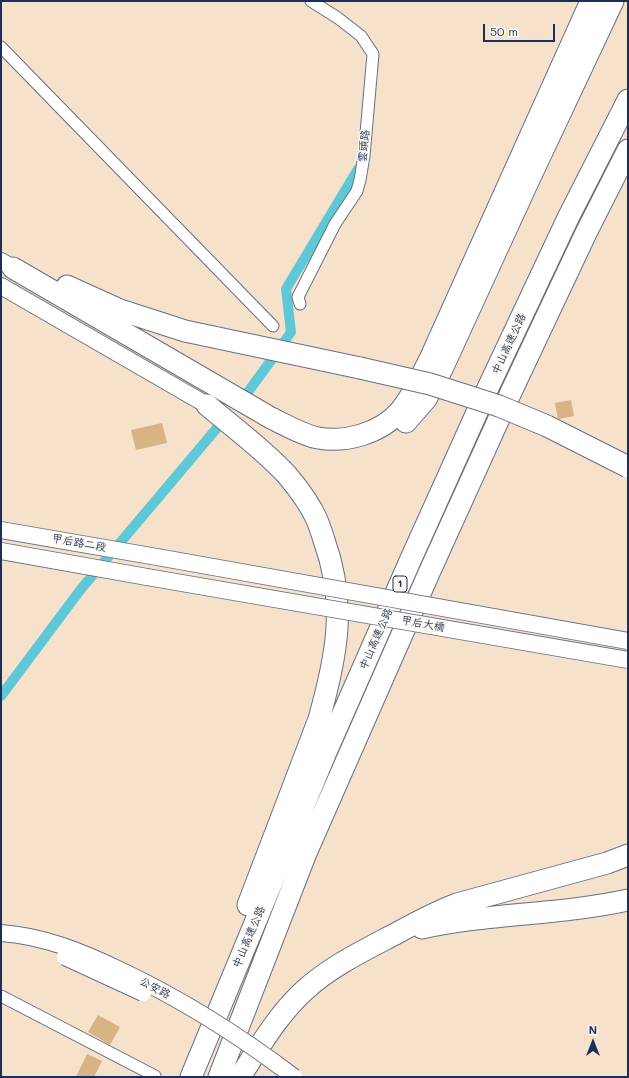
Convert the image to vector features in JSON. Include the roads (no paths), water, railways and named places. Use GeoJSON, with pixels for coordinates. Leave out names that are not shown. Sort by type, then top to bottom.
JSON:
{"type":"FeatureCollection","features":[{"type":"Feature","properties":{"kind":"highway"},"geometry":{"type":"LineString","coordinates":[[7,265],[270,418],[299,432],[318,438],[337,439],[355,437],[374,430],[400,412],[410,397],[430,359],[591,1]]}},
{"type":"Feature","properties":{"kind":"highway"},"geometry":{"type":"LineString","coordinates":[[207,405],[291,444],[323,451],[340,452],[356,450],[369,446],[396,432],[426,399],[442,369],[613,1]]}},
{"type":"Feature","properties":{"kind":"highway","name":"中山高速公路"},"geometry":{"type":"LineString","coordinates":[[194,1069],[326,752],[410,560],[568,218],[628,100]]}},
{"type":"Feature","properties":{"kind":"highway","name":"中山高速公路"},"geometry":{"type":"LineString","coordinates":[[219,1077],[306,853],[423,587],[512,390],[586,233],[628,150]]}},
{"type":"Feature","properties":{"kind":"highway"},"geometry":{"type":"LineString","coordinates":[[7,265],[49,278],[120,310],[185,331],[430,384],[499,406],[547,426],[628,467]]}},
{"type":"Feature","properties":{"kind":"highway"},"geometry":{"type":"LineString","coordinates":[[194,1069],[211,999],[319,718],[333,660],[338,616],[336,585],[330,556],[316,520],[301,494],[287,475],[267,454],[207,405]]}},
{"type":"Feature","properties":{"kind":"highway"},"geometry":{"type":"LineString","coordinates":[[240,1077],[278,1020],[306,989],[343,962],[366,948],[438,911],[457,904],[607,863],[628,855]]}},
{"type":"Feature","properties":{"kind":"highway"},"geometry":{"type":"LineString","coordinates":[[396,933],[478,918],[577,909],[628,900]]}},
{"type":"Feature","properties":{"kind":"main road"},"geometry":{"type":"LineString","coordinates":[[1,286],[207,405]]}},
{"type":"Feature","properties":{"kind":"main road","name":"甲后路二段"},"geometry":{"type":"LineString","coordinates":[[1,530],[156,557]]}},
{"type":"Feature","properties":{"kind":"main road","name":"甲后路二段"},"geometry":{"type":"LineString","coordinates":[[1,551],[147,577]]}},
{"type":"Feature","properties":{"kind":"main road","name":"甲后大橋"},"geometry":{"type":"LineString","coordinates":[[156,557],[628,641]]}},
{"type":"Feature","properties":{"kind":"main road","name":"甲后大橋"},"geometry":{"type":"LineString","coordinates":[[147,577],[628,660]]}},
{"type":"Feature","properties":{"kind":"main road","name":"公安路"},"geometry":{"type":"LineString","coordinates":[[1,933],[21,934],[62,945],[99,960],[139,979],[182,1002],[225,1028],[294,1077]]}},
{"type":"Feature","properties":{"kind":"main road","name":"公安路"},"geometry":{"type":"LineString","coordinates":[[1,942],[18,944],[59,955],[135,989],[176,1010],[219,1036],[276,1077]]}},
{"type":"Feature","properties":{"kind":"street","name":"雲頭路"},"geometry":{"type":"LineString","coordinates":[[300,304],[298,297],[335,224],[357,191],[364,156],[373,54],[361,36],[338,18],[311,1]]}},
{"type":"Feature","properties":{"kind":"street"},"geometry":{"type":"LineString","coordinates":[[1,47],[273,326]]}},
{"type":"Feature","properties":{"kind":"street"},"geometry":{"type":"LineString","coordinates":[[1,996],[155,1076]]}},
{"type":"Feature","properties":{"kind":"waterway"},"geometry":{"type":"LineString","coordinates":[[284,342],[291,332],[286,289],[358,169]]}},
{"type":"Feature","properties":{"kind":"waterway"},"geometry":{"type":"LineString","coordinates":[[248,392],[272,359]]}},
{"type":"Feature","properties":{"kind":"waterway"},"geometry":{"type":"LineString","coordinates":[[1,696],[81,589],[217,428]]}}]}
